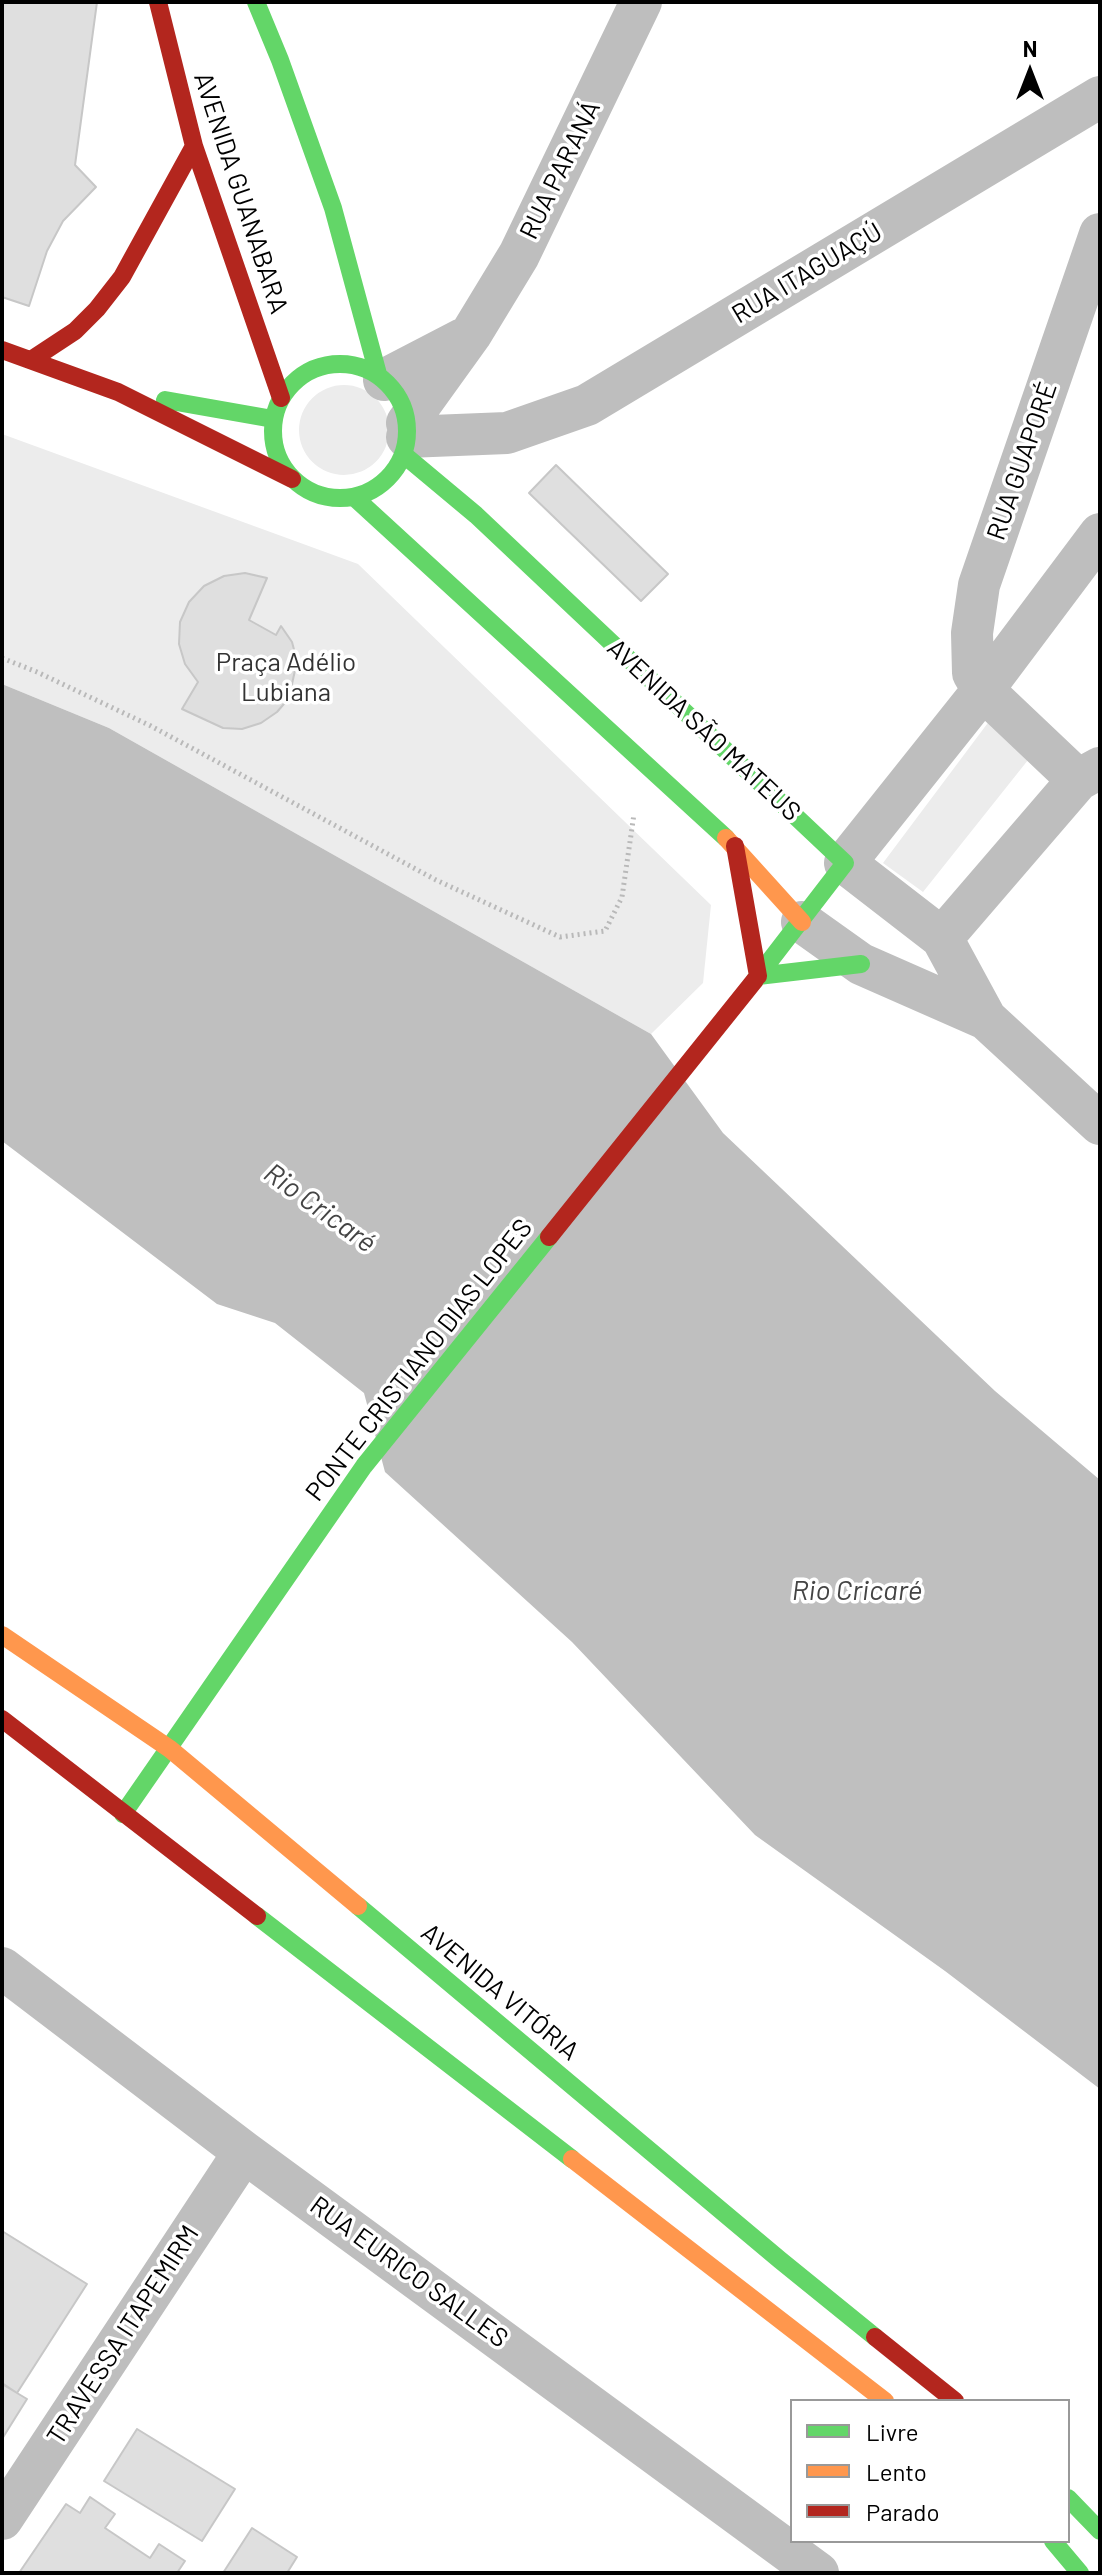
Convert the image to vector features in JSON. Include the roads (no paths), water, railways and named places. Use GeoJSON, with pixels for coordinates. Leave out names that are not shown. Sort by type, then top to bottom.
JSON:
{"type":"FeatureCollection","features":[{"type":"Feature","properties":{"kind":"main road","name":"AVENIDA GUANABARA"},"geometry":{"type":"LineString","coordinates":[[158,2],[194,146],[281,398]]}},
{"type":"Feature","properties":{"kind":"main road"},"geometry":{"type":"LineString","coordinates":[[256,2],[333,208],[381,377]]}},
{"type":"Feature","properties":{"kind":"main road"},"geometry":{"type":"LineString","coordinates":[[31,360],[75,331],[122,277],[194,146]]}},
{"type":"Feature","properties":{"kind":"main road"},"geometry":{"type":"LineString","coordinates":[[2,350],[118,392],[311,491],[332,498],[354,497],[375,488],[392,474],[406,438],[403,407],[395,392],[381,377],[357,365],[335,364],[314,368],[295,380],[281,398],[273,419],[273,440],[279,461],[292,479]]}},
{"type":"Feature","properties":{"kind":"main road"},"geometry":{"type":"LineString","coordinates":[[118,392],[273,419]]}},
{"type":"Feature","properties":{"kind":"main road","name":"AVENIDA SÃO MATEUS"},"geometry":{"type":"LineString","coordinates":[[406,438],[476,515],[845,863]]}},
{"type":"Feature","properties":{"kind":"main road"},"geometry":{"type":"LineString","coordinates":[[354,497],[735,846],[802,922]]}},
{"type":"Feature","properties":{"kind":"main road"},"geometry":{"type":"LineString","coordinates":[[735,846],[758,976],[861,964]]}},
{"type":"Feature","properties":{"kind":"main road","name":"PONTE CRISTIANO DIAS LOPES"},"geometry":{"type":"LineString","coordinates":[[123,1814],[364,1466],[802,922],[845,863]]}},
{"type":"Feature","properties":{"kind":"main road","name":"AVENIDA VITÓRIA"},"geometry":{"type":"LineString","coordinates":[[2,1635],[170,1749],[756,2240],[953,2399]]}},
{"type":"Feature","properties":{"kind":"main road"},"geometry":{"type":"LineString","coordinates":[[2,1719],[882,2399]]}},
{"type":"Feature","properties":{"kind":"main road"},"geometry":{"type":"LineString","coordinates":[[1070,2500],[1100,2531]]}},
{"type":"Feature","properties":{"kind":"main road"},"geometry":{"type":"LineString","coordinates":[[1055,2543],[1080,2573]]}},
{"type":"Feature","properties":{"kind":"street","name":"RUA PARANÁ"},"geometry":{"type":"LineString","coordinates":[[406,438],[519,255],[641,2]]}},
{"type":"Feature","properties":{"kind":"street","name":"RUA ITAGUAÇÚ"},"geometry":{"type":"LineString","coordinates":[[406,438],[507,433],[587,405],[1100,97]]}},
{"type":"Feature","properties":{"kind":"street","name":"RUA GUAPORÉ"},"geometry":{"type":"LineString","coordinates":[[983,690],[973,673],[971,657],[979,585],[1100,234]]}},
{"type":"Feature","properties":{"kind":"street"},"geometry":{"type":"LineString","coordinates":[[381,377],[471,334]]}},
{"type":"Feature","properties":{"kind":"street"},"geometry":{"type":"LineString","coordinates":[[845,863],[983,690],[1100,534]]}},
{"type":"Feature","properties":{"kind":"street"},"geometry":{"type":"LineString","coordinates":[[942,938],[1089,774],[983,690]]}},
{"type":"Feature","properties":{"kind":"street","name":"AVENIDA SÃO MATEUS"},"geometry":{"type":"LineString","coordinates":[[845,863],[942,938],[986,1019],[1100,1124]]}},
{"type":"Feature","properties":{"kind":"street","name":"AVENIDA SÃO MATEUS"},"geometry":{"type":"LineString","coordinates":[[802,922],[861,964],[986,1019]]}},
{"type":"Feature","properties":{"kind":"street","name":"RUA EURICO SALLES"},"geometry":{"type":"LineString","coordinates":[[2,1968],[244,2152],[818,2573]]}},
{"type":"Feature","properties":{"kind":"street","name":"TRAVESSA ITAPEMIRM"},"geometry":{"type":"LineString","coordinates":[[2,2519],[244,2152]]}},
{"type":"Feature","properties":{"kind":"water","name":"Rio Cricaré"},"geometry":{"type":"Polygon","coordinates":[[[2,684],[109,728],[651,1034],[723,1133],[995,1391],[1100,1480],[1100,2089],[945,1971],[755,1835],[572,1642],[385,1472],[364,1393],[275,1323],[217,1304],[2,1141],[2,684]]]}},
{"type":"Feature","properties":{"kind":"park label","name":"Praça Adélio Lubiana"},"geometry":{"type":"Point","coordinates":[286,677]}}]}
